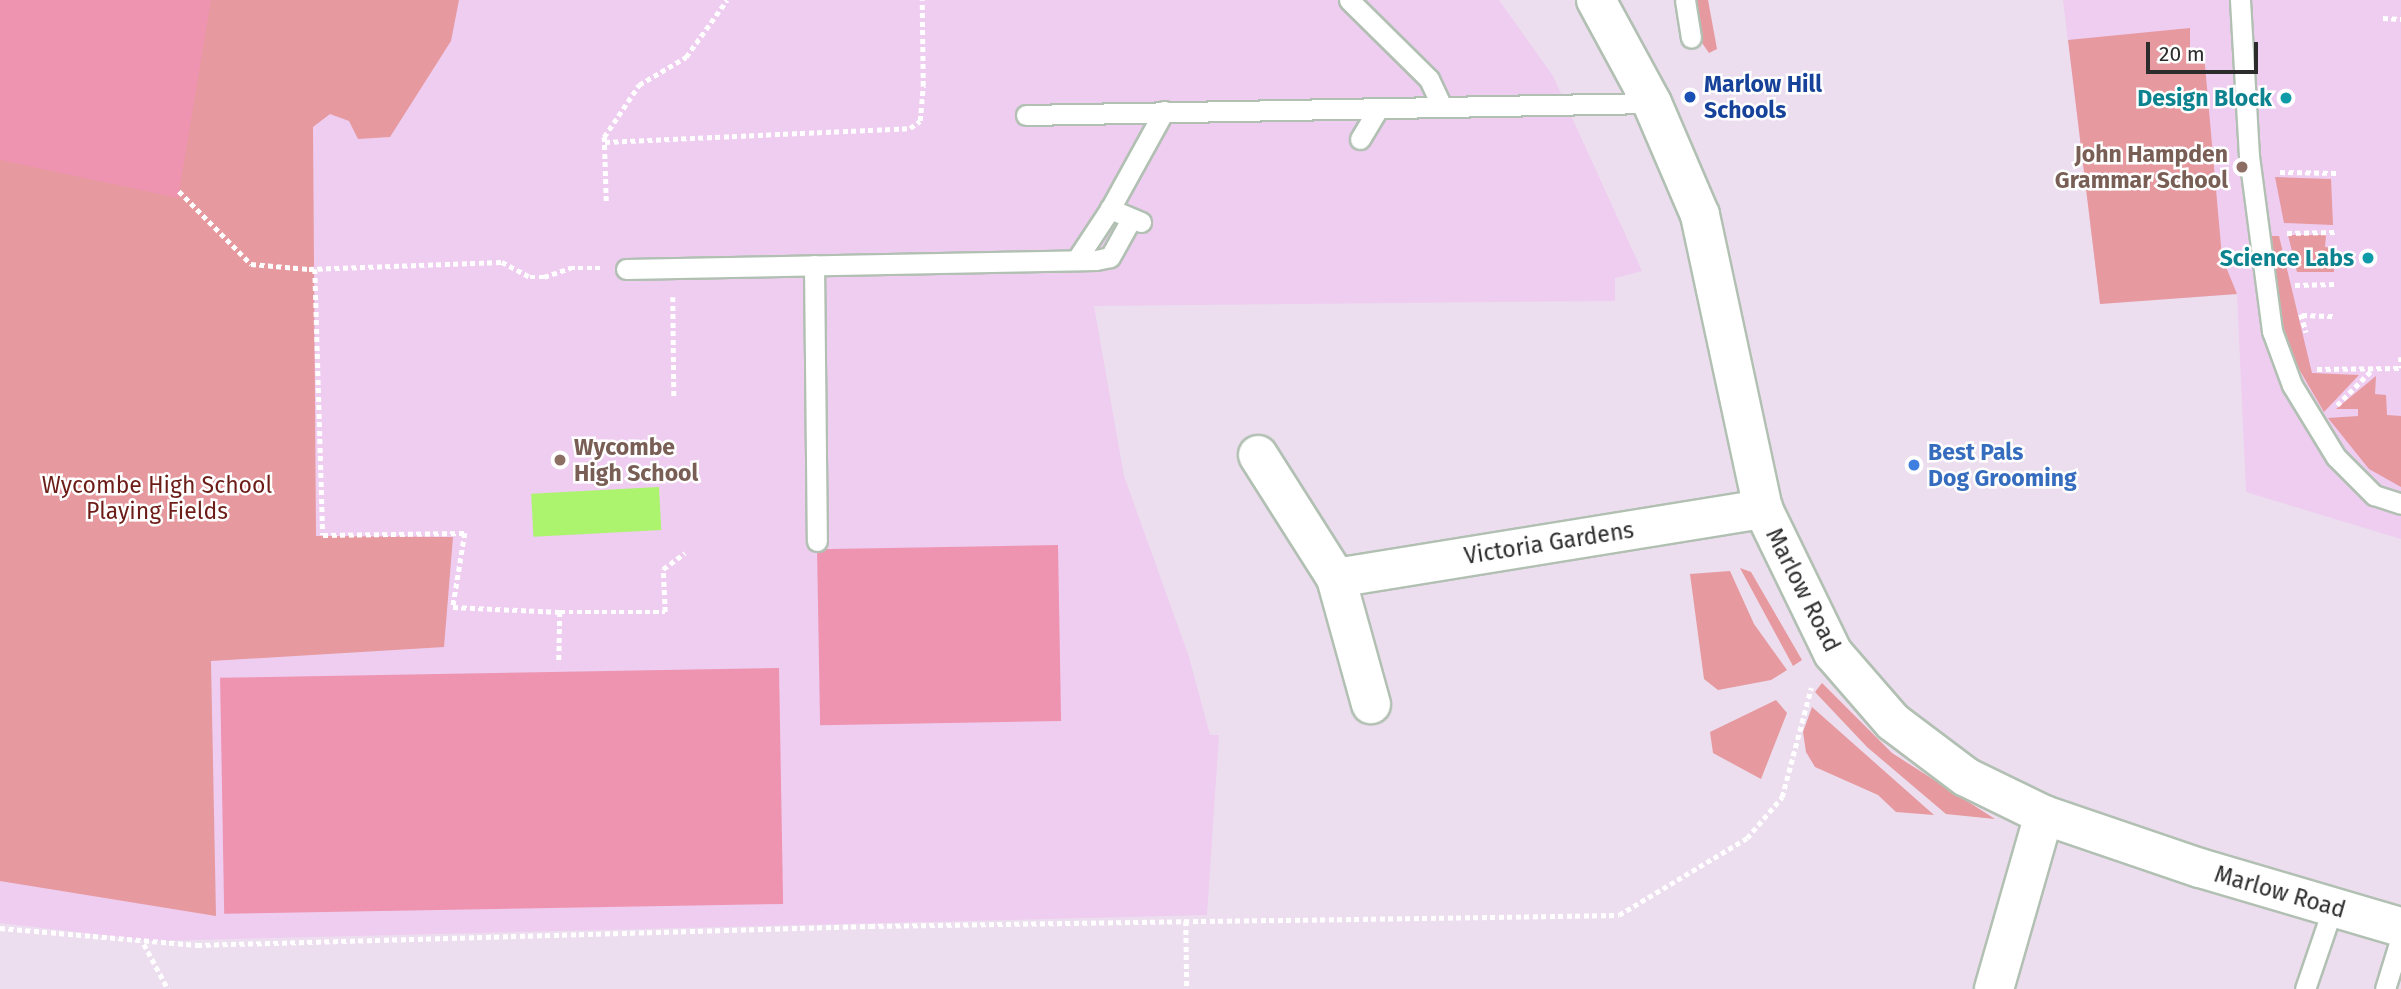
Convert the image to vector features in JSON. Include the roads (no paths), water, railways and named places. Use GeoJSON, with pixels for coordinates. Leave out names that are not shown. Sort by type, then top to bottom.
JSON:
{"type":"FeatureCollection","features":[{"type":"Feature","properties":{"kind":"street","name":"Marlow Road"},"geometry":{"type":"LineString","coordinates":[[1597,0],[1651,103],[1700,215],[1763,509],[1833,653],[1893,722],[1966,777],[2044,815],[2401,927]]}},
{"type":"Feature","properties":{"kind":"street"},"geometry":{"type":"LineString","coordinates":[[1258,455],[1336,578],[1371,704]]}},
{"type":"Feature","properties":{"kind":"street","name":"Victoria Gardens"},"geometry":{"type":"LineString","coordinates":[[1336,578],[1763,509]]}},
{"type":"Feature","properties":{"kind":"street"},"geometry":{"type":"LineString","coordinates":[[1994,989],[2044,815]]}},
{"type":"Feature","properties":{"kind":"lane"},"geometry":{"type":"LineString","coordinates":[[1349,0],[1429,79],[1442,107]]}},
{"type":"Feature","properties":{"kind":"lane"},"geometry":{"type":"LineString","coordinates":[[1685,0],[1691,38]]}},
{"type":"Feature","properties":{"kind":"lane"},"geometry":{"type":"LineString","coordinates":[[2240,0],[2252,188],[2272,331],[2292,385],[2336,457],[2374,495],[2401,504]]}},
{"type":"Feature","properties":{"kind":"lane"},"geometry":{"type":"LineString","coordinates":[[1026,115],[1164,111],[1377,111],[1442,107],[1651,103]]}},
{"type":"Feature","properties":{"kind":"lane"},"geometry":{"type":"LineString","coordinates":[[1077,259],[1110,209],[1164,111]]}},
{"type":"Feature","properties":{"kind":"lane"},"geometry":{"type":"LineString","coordinates":[[1360,139],[1377,111]]}},
{"type":"Feature","properties":{"kind":"lane"},"geometry":{"type":"LineString","coordinates":[[617,268],[1110,257],[1136,222],[1110,209]]}},
{"type":"Feature","properties":{"kind":"lane"},"geometry":{"type":"LineString","coordinates":[[814,265],[817,541]]}},
{"type":"Feature","properties":{"kind":"lane"},"geometry":{"type":"LineString","coordinates":[[2305,989],[2333,907]]}},
{"type":"Feature","properties":{"kind":"lane"},"geometry":{"type":"LineString","coordinates":[[2385,989],[2401,937]]}},
{"type":"Feature","properties":{"kind":"place","name":"Marlow Hill Schools"},"geometry":{"type":"Point","coordinates":[1690,97]}},
{"type":"Feature","properties":{"kind":"place","name":"Design Block"},"geometry":{"type":"Point","coordinates":[2286,98]}},
{"type":"Feature","properties":{"kind":"place","name":"John Hampden Grammar School"},"geometry":{"type":"Point","coordinates":[2242,167]}},
{"type":"Feature","properties":{"kind":"place","name":"Science Labs"},"geometry":{"type":"Point","coordinates":[2368,258]}},
{"type":"Feature","properties":{"kind":"place","name":"Wycombe High School"},"geometry":{"type":"Point","coordinates":[560,460]}},
{"type":"Feature","properties":{"kind":"place","name":"Best Pals Dog Grooming"},"geometry":{"type":"Point","coordinates":[1914,465]}},
{"type":"Feature","properties":{"kind":"park label","name":"Wycombe High School Playing Fields"},"geometry":{"type":"Point","coordinates":[157,498]}}]}
